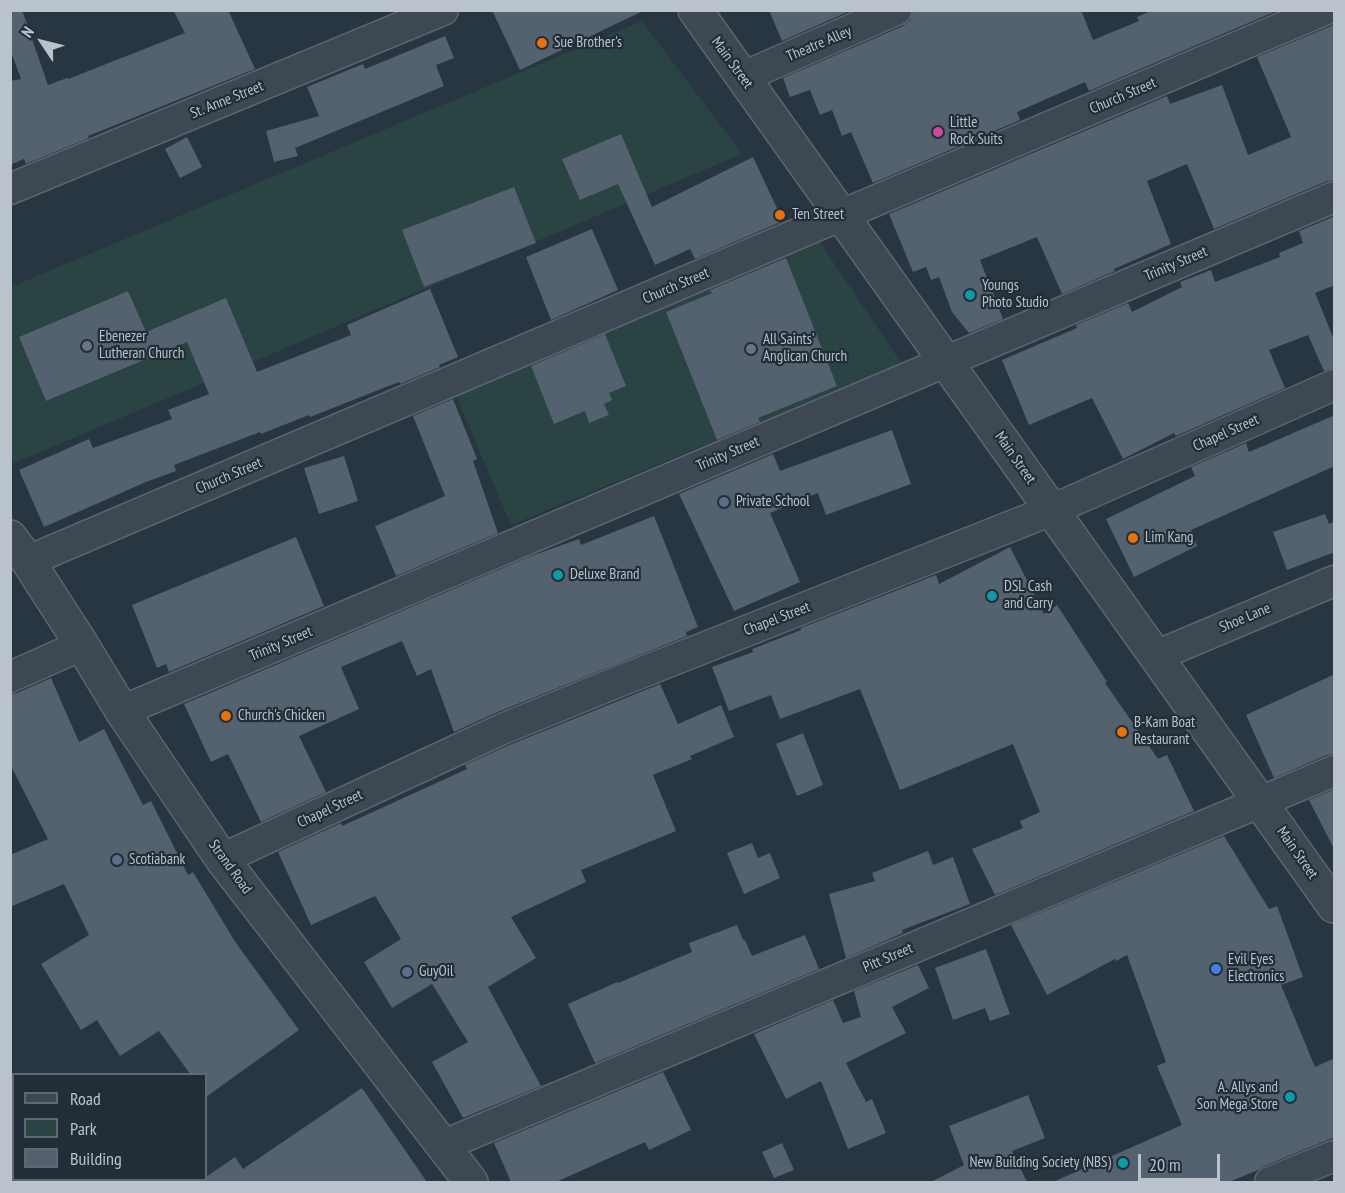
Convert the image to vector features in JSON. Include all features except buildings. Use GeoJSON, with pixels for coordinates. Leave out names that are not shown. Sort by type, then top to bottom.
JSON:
{"type":"FeatureCollection","features":[{"type":"Feature","properties":{"kind":"street","name":"St. Anne Street"},"geometry":{"type":"LineString","coordinates":[[10,189],[443,10]]}},
{"type":"Feature","properties":{"kind":"street","name":"Main Street"},"geometry":{"type":"LineString","coordinates":[[695,10],[1335,906]]}},
{"type":"Feature","properties":{"kind":"street","name":"Theatre Alley"},"geometry":{"type":"LineString","coordinates":[[743,77],[896,10]]}},
{"type":"Feature","properties":{"kind":"street","name":"Church Street"},"geometry":{"type":"LineString","coordinates":[[19,549],[841,215],[1324,10]]}},
{"type":"Feature","properties":{"kind":"street","name":"Trinity Street"},"geometry":{"type":"LineString","coordinates":[[122,711],[1335,197]]}},
{"type":"Feature","properties":{"kind":"street","name":"Chapel Street"},"geometry":{"type":"LineString","coordinates":[[222,859],[500,730],[615,682],[1052,510],[1335,385]]}},
{"type":"Feature","properties":{"kind":"street","name":"Strand Road"},"geometry":{"type":"LineString","coordinates":[[19,549],[122,711],[222,859],[471,1182]]}},
{"type":"Feature","properties":{"kind":"street","name":"Shoe Lane"},"geometry":{"type":"LineString","coordinates":[[1156,656],[1335,581]]}},
{"type":"Feature","properties":{"kind":"street"},"geometry":{"type":"LineString","coordinates":[[10,677],[82,645]]}},
{"type":"Feature","properties":{"kind":"street","name":"Pitt Street"},"geometry":{"type":"LineString","coordinates":[[442,1146],[1335,771]]}},
{"type":"Feature","properties":{"kind":"street"},"geometry":{"type":"LineString","coordinates":[[1270,1182],[1335,1156]]}},
{"type":"Feature","properties":{"kind":"green space"},"geometry":{"type":"Polygon","coordinates":[[[642,21],[742,154],[15,463],[11,457],[11,287],[642,21]],[[128,291],[20,337],[46,401],[155,355],[128,291]]]}},
{"type":"Feature","properties":{"kind":"green space"},"geometry":{"type":"Polygon","coordinates":[[[817,238],[902,364],[511,525],[455,394],[817,238]],[[787,263],[666,312],[715,435],[837,386],[787,263]]]}},
{"type":"Feature","properties":{"kind":"place","name":"Sue Brother's"},"geometry":{"type":"Point","coordinates":[542,43]}},
{"type":"Feature","properties":{"kind":"place","name":"Little Rock Suits"},"geometry":{"type":"Point","coordinates":[938,132]}},
{"type":"Feature","properties":{"kind":"place","name":"Ten Street"},"geometry":{"type":"Point","coordinates":[780,215]}},
{"type":"Feature","properties":{"kind":"place","name":"Youngs Photo Studio"},"geometry":{"type":"Point","coordinates":[970,295]}},
{"type":"Feature","properties":{"kind":"place","name":"Ebenezer Lutheran Church"},"geometry":{"type":"Point","coordinates":[87,346]}},
{"type":"Feature","properties":{"kind":"place","name":"All Saints' Anglican Church"},"geometry":{"type":"Point","coordinates":[751,349]}},
{"type":"Feature","properties":{"kind":"place","name":"Private School"},"geometry":{"type":"Point","coordinates":[724,502]}},
{"type":"Feature","properties":{"kind":"place","name":"Lim Kang"},"geometry":{"type":"Point","coordinates":[1133,538]}},
{"type":"Feature","properties":{"kind":"place","name":"Deluxe Brand"},"geometry":{"type":"Point","coordinates":[558,575]}},
{"type":"Feature","properties":{"kind":"place","name":"DSL Cash and Carry"},"geometry":{"type":"Point","coordinates":[992,596]}},
{"type":"Feature","properties":{"kind":"place","name":"Church's Chicken"},"geometry":{"type":"Point","coordinates":[226,716]}},
{"type":"Feature","properties":{"kind":"place","name":"B-Kam Boat Restaurant"},"geometry":{"type":"Point","coordinates":[1122,732]}},
{"type":"Feature","properties":{"kind":"place","name":"Scotiabank"},"geometry":{"type":"Point","coordinates":[117,860]}},
{"type":"Feature","properties":{"kind":"place","name":"Evil Eyes Electronics"},"geometry":{"type":"Point","coordinates":[1216,969]}},
{"type":"Feature","properties":{"kind":"place","name":"GuyOil"},"geometry":{"type":"Point","coordinates":[407,972]}},
{"type":"Feature","properties":{"kind":"place","name":"A. Allys and Son Mega Store"},"geometry":{"type":"Point","coordinates":[1290,1097]}},
{"type":"Feature","properties":{"kind":"place","name":"New Building Society (NBS)"},"geometry":{"type":"Point","coordinates":[1123,1163]}}]}
